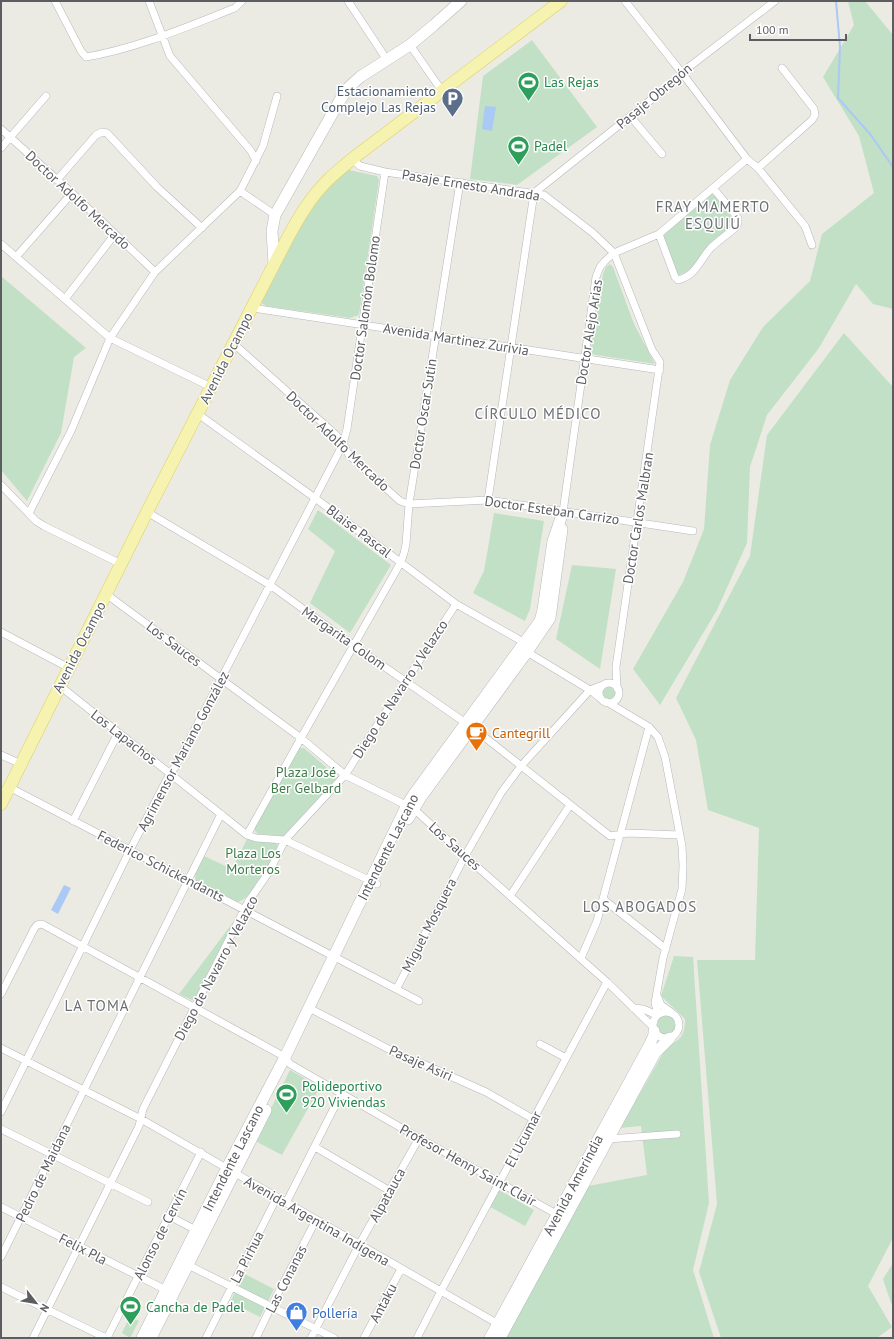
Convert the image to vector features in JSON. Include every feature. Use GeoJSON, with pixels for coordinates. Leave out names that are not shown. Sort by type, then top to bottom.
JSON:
{"type":"FeatureCollection","features":[{"type":"Feature","properties":{"kind":"main road"},"geometry":{"type":"LineString","coordinates":[[274,264],[272,231],[275,215],[340,100],[349,87],[360,77],[410,45],[461,1]]}},
{"type":"Feature","properties":{"kind":"main road","name":"Avenida Ocampo"},"geometry":{"type":"LineString","coordinates":[[1,804],[147,512],[274,264],[296,223],[310,201],[328,180],[352,159],[561,1]]}},
{"type":"Feature","properties":{"kind":"main road"},"geometry":{"type":"LineString","coordinates":[[272,231],[275,235],[282,238],[288,237]]}},
{"type":"Feature","properties":{"kind":"main road","name":"Intendente Lascano"},"geometry":{"type":"LineString","coordinates":[[151,1338],[188,1265],[231,1170],[312,1010],[374,882],[410,807],[414,794],[469,726],[526,648],[542,616],[553,541],[563,512]]}},
{"type":"Feature","properties":{"kind":"main road","name":"Avenida Amerindia"},"geometry":{"type":"LineString","coordinates":[[490,1338],[501,1330],[561,1217],[650,1044],[654,1035],[653,1029]]}},
{"type":"Feature","properties":{"kind":"main road"},"geometry":{"type":"LineString","coordinates":[[561,1217],[608,1139],[655,1053],[670,1038]]}},
{"type":"Feature","properties":{"kind":"main road","name":"Intendente Lascano"},"geometry":{"type":"LineString","coordinates":[[142,1338],[196,1230],[231,1170]]}},
{"type":"Feature","properties":{"kind":"street"},"geometry":{"type":"LineString","coordinates":[[55,1],[81,50],[86,56],[100,54],[162,36],[235,8],[242,2]]}},
{"type":"Feature","properties":{"kind":"street"},"geometry":{"type":"LineString","coordinates":[[149,1],[170,56],[251,151],[256,161]]}},
{"type":"Feature","properties":{"kind":"street"},"geometry":{"type":"LineString","coordinates":[[348,1],[387,60]]}},
{"type":"Feature","properties":{"kind":"street"},"geometry":{"type":"LineString","coordinates":[[625,1],[747,158],[758,168],[805,226],[812,245]]}},
{"type":"Feature","properties":{"kind":"street","name":"Pasaje Obregón"},"geometry":{"type":"LineString","coordinates":[[534,193],[689,67],[775,1]]}},
{"type":"Feature","properties":{"kind":"street"},"geometry":{"type":"LineString","coordinates":[[410,45],[442,91]]}},
{"type":"Feature","properties":{"kind":"street"},"geometry":{"type":"LineString","coordinates":[[758,168],[812,120],[815,115],[814,109],[782,68]]}},
{"type":"Feature","properties":{"kind":"street"},"geometry":{"type":"LineString","coordinates":[[1,148],[46,96]]}},
{"type":"Feature","properties":{"kind":"street"},"geometry":{"type":"LineString","coordinates":[[29,514],[70,431],[110,338],[155,272],[240,191],[263,146],[277,96]]}},
{"type":"Feature","properties":{"kind":"street"},"geometry":{"type":"LineString","coordinates":[[630,116],[662,154]]}},
{"type":"Feature","properties":{"kind":"street","name":"Doctor Adolfo Mercado"},"geometry":{"type":"LineString","coordinates":[[1,129],[72,193],[155,272]]}},
{"type":"Feature","properties":{"kind":"street"},"geometry":{"type":"LineString","coordinates":[[57,180],[96,135],[102,132],[107,133],[157,186],[202,228]]}},
{"type":"Feature","properties":{"kind":"street"},"geometry":{"type":"LineString","coordinates":[[614,253],[659,234],[747,158]]}},
{"type":"Feature","properties":{"kind":"street","name":"Pasaje Ernesto Andrada"},"geometry":{"type":"LineString","coordinates":[[352,159],[360,166],[385,172],[534,193],[544,196],[593,233],[614,253],[652,350],[660,362],[660,370]]}},
{"type":"Feature","properties":{"kind":"street","name":"Doctor Salomón Bolomo"},"geometry":{"type":"LineString","coordinates":[[343,444],[347,429],[385,172]]}},
{"type":"Feature","properties":{"kind":"street","name":"Doctor Oscar Sutin"},"geometry":{"type":"LineString","coordinates":[[247,835],[300,738],[401,562],[404,553],[409,504],[460,182]]}},
{"type":"Feature","properties":{"kind":"street"},"geometry":{"type":"LineString","coordinates":[[659,234],[675,277],[678,280],[682,279],[693,272],[709,250],[735,228],[738,223],[738,218],[713,188]]}},
{"type":"Feature","properties":{"kind":"street"},"geometry":{"type":"LineString","coordinates":[[240,191],[275,215]]}},
{"type":"Feature","properties":{"kind":"street"},"geometry":{"type":"LineString","coordinates":[[16,257],[72,193]]}},
{"type":"Feature","properties":{"kind":"street"},"geometry":{"type":"LineString","coordinates":[[488,500],[534,193]]}},
{"type":"Feature","properties":{"kind":"street"},"geometry":{"type":"LineString","coordinates":[[65,299],[115,234]]}},
{"type":"Feature","properties":{"kind":"street"},"geometry":{"type":"LineString","coordinates":[[1,244],[110,338],[211,387]]}},
{"type":"Feature","properties":{"kind":"street","name":"Doctor Alejo Arias"},"geometry":{"type":"LineString","coordinates":[[563,512],[596,277],[600,267],[614,253]]}},
{"type":"Feature","properties":{"kind":"street","name":"Avenida Martinez Zurivia"},"geometry":{"type":"LineString","coordinates":[[252,308],[660,370]]}},
{"type":"Feature","properties":{"kind":"street","name":"Doctor Adolfo Mercado"},"geometry":{"type":"LineString","coordinates":[[234,344],[335,434],[349,455],[400,501],[409,504]]}},
{"type":"Feature","properties":{"kind":"street","name":"Doctor Carlos Malbran"},"geometry":{"type":"LineString","coordinates":[[606,684],[611,680],[616,667],[660,370]]}},
{"type":"Feature","properties":{"kind":"street","name":"Blaise Pascal"},"geometry":{"type":"LineString","coordinates":[[198,414],[315,498],[456,604],[590,690]]}},
{"type":"Feature","properties":{"kind":"street","name":"Agrimensor Mariano González"},"geometry":{"type":"LineString","coordinates":[[1,1112],[130,850],[170,774],[176,767],[343,444]]}},
{"type":"Feature","properties":{"kind":"street"},"geometry":{"type":"LineString","coordinates":[[1,486],[29,514],[44,526],[121,564]]}},
{"type":"Feature","properties":{"kind":"street","name":"Doctor Esteban Carrizo"},"geometry":{"type":"LineString","coordinates":[[409,504],[488,500],[693,531]]}},
{"type":"Feature","properties":{"kind":"street","name":"Margarita Colom"},"geometry":{"type":"LineString","coordinates":[[147,512],[270,585],[469,726],[610,836],[628,833],[680,835]]}},
{"type":"Feature","properties":{"kind":"street","name":"Los Sauces"},"geometry":{"type":"LineString","coordinates":[[106,594],[300,738],[345,775],[410,807],[581,958],[653,1029]]}},
{"type":"Feature","properties":{"kind":"street","name":"Diego de Navarro y Velazco"},"geometry":{"type":"LineString","coordinates":[[33,1338],[139,1126],[143,1109],[248,902],[269,872],[284,840],[345,775],[456,604]]}},
{"type":"Feature","properties":{"kind":"street"},"geometry":{"type":"LineString","coordinates":[[1,632],[69,668]]}},
{"type":"Feature","properties":{"kind":"street","name":"Doctor Carlos Malbran"},"geometry":{"type":"LineString","coordinates":[[616,667],[618,691]]}},
{"type":"Feature","properties":{"kind":"street"},"geometry":{"type":"LineString","coordinates":[[600,698],[599,690],[606,684]]}},
{"type":"Feature","properties":{"kind":"street"},"geometry":{"type":"LineString","coordinates":[[590,690],[606,684],[613,684],[618,691],[621,706],[627,713]]}},
{"type":"Feature","properties":{"kind":"street","name":"Los Lapachos"},"geometry":{"type":"LineString","coordinates":[[60,686],[247,835],[256,838],[284,840],[374,882]]}},
{"type":"Feature","properties":{"kind":"street"},"geometry":{"type":"LineString","coordinates":[[590,690],[600,698],[649,727],[658,737],[680,835],[683,866],[682,889],[666,949],[656,995],[655,1003],[658,1015]]}},
{"type":"Feature","properties":{"kind":"street","name":"Miguel Mosquera"},"geometry":{"type":"LineString","coordinates":[[397,988],[465,856],[502,793],[521,766],[590,690]]}},
{"type":"Feature","properties":{"kind":"street"},"geometry":{"type":"LineString","coordinates":[[607,702],[614,701],[618,691]]}},
{"type":"Feature","properties":{"kind":"street"},"geometry":{"type":"LineString","coordinates":[[581,958],[597,921],[649,727]]}},
{"type":"Feature","properties":{"kind":"street"},"geometry":{"type":"LineString","coordinates":[[73,821],[118,733]]}},
{"type":"Feature","properties":{"kind":"street"},"geometry":{"type":"LineString","coordinates":[[1,755],[21,764]]}},
{"type":"Feature","properties":{"kind":"street","name":"Federico Schickendants"},"geometry":{"type":"LineString","coordinates":[[9,787],[397,988],[419,1001]]}},
{"type":"Feature","properties":{"kind":"street"},"geometry":{"type":"LineString","coordinates":[[510,896],[570,805]]}},
{"type":"Feature","properties":{"kind":"street","name":"Pedro de Maidana"},"geometry":{"type":"LineString","coordinates":[[1,1257],[221,814]]}},
{"type":"Feature","properties":{"kind":"street"},"geometry":{"type":"LineString","coordinates":[[603,899],[666,949]]}},
{"type":"Feature","properties":{"kind":"street","name":"Profesor Henry Saint Clair"},"geometry":{"type":"LineString","coordinates":[[1,994],[34,929],[37,925],[42,924],[194,1007],[287,1060],[342,1094],[561,1217]]}},
{"type":"Feature","properties":{"kind":"street","name":"El Ucumar"},"geometry":{"type":"LineString","coordinates":[[417,1338],[607,982]]}},
{"type":"Feature","properties":{"kind":"street"},"geometry":{"type":"LineString","coordinates":[[656,995],[661,1005],[671,1012],[677,1017],[680,1025],[677,1033],[670,1038],[662,1038],[656,1034],[653,1029],[654,1019],[658,1015],[671,1012]]}},
{"type":"Feature","properties":{"kind":"street"},"geometry":{"type":"LineString","coordinates":[[633,1008],[643,1009],[658,1015]]}},
{"type":"Feature","properties":{"kind":"street","name":"Pasaje Asiri"},"geometry":{"type":"LineString","coordinates":[[312,1010],[404,1057],[486,1092],[533,1119]]}},
{"type":"Feature","properties":{"kind":"street"},"geometry":{"type":"LineString","coordinates":[[540,1044],[566,1058]]}},
{"type":"Feature","properties":{"kind":"street","name":"Avenida Argentina Indígena"},"geometry":{"type":"LineString","coordinates":[[1,1048],[141,1119],[201,1152],[286,1203],[441,1291],[501,1330]]}},
{"type":"Feature","properties":{"kind":"street"},"geometry":{"type":"LineString","coordinates":[[286,1203],[342,1094]]}},
{"type":"Feature","properties":{"kind":"street"},"geometry":{"type":"LineString","coordinates":[[1,1129],[148,1202]]}},
{"type":"Feature","properties":{"kind":"street"},"geometry":{"type":"LineString","coordinates":[[608,1139],[677,1134]]}},
{"type":"Feature","properties":{"kind":"street","name":"Alpatauca"},"geometry":{"type":"LineString","coordinates":[[311,1338],[359,1245],[419,1138]]}},
{"type":"Feature","properties":{"kind":"street"},"geometry":{"type":"LineString","coordinates":[[315,1147],[390,1190]]}},
{"type":"Feature","properties":{"kind":"street","name":"Alonso de Cervín"},"geometry":{"type":"LineString","coordinates":[[107,1338],[201,1152]]}},
{"type":"Feature","properties":{"kind":"street","name":"La Pirhua"},"geometry":{"type":"LineString","coordinates":[[206,1338],[276,1197]]}},
{"type":"Feature","properties":{"kind":"street","name":"Felix Pla"},"geometry":{"type":"LineString","coordinates":[[1,1207],[166,1290]]}},
{"type":"Feature","properties":{"kind":"street"},"geometry":{"type":"LineString","coordinates":[[169,1216],[196,1230]]}},
{"type":"Feature","properties":{"kind":"street","name":"Las Conanas"},"geometry":{"type":"LineString","coordinates":[[256,1338],[316,1220]]}},
{"type":"Feature","properties":{"kind":"street"},"geometry":{"type":"LineString","coordinates":[[188,1265],[334,1338]]}},
{"type":"Feature","properties":{"kind":"street","name":"Antaku"},"geometry":{"type":"LineString","coordinates":[[364,1338],[401,1269]]}},
{"type":"Feature","properties":{"kind":"street"},"geometry":{"type":"LineString","coordinates":[[1,1287],[107,1338]]}},
{"type":"Feature","properties":{"kind":"green space"},"geometry":{"type":"Polygon","coordinates":[[[848,1],[865,1],[893,35],[893,309],[873,304],[856,284],[819,348],[767,415],[750,467],[747,543],[717,610],[660,705],[633,669],[683,582],[704,529],[710,445],[730,380],[763,327],[810,281],[822,234],[874,193],[859,136],[823,77],[854,25],[848,1]]]}},
{"type":"Feature","properties":{"kind":"green space","name":"Las Rejas"},"geometry":{"type":"Polygon","coordinates":[[[532,40],[597,127],[517,185],[470,179],[483,76],[532,40]]]}},
{"type":"Feature","properties":{"kind":"green space"},"geometry":{"type":"Polygon","coordinates":[[[349,170],[377,176],[379,180],[359,315],[350,318],[266,306],[261,301],[308,213],[320,197],[349,170]]]}},
{"type":"Feature","properties":{"kind":"green space"},"geometry":{"type":"Polygon","coordinates":[[[711,194],[714,195],[735,223],[700,260],[684,273],[679,275],[676,272],[664,239],[664,235],[711,194]]]}},
{"type":"Feature","properties":{"kind":"green space"},"geometry":{"type":"Polygon","coordinates":[[[610,264],[613,267],[634,324],[655,364],[590,354],[603,274],[606,267],[610,264]]]}},
{"type":"Feature","properties":{"kind":"green space"},"geometry":{"type":"Polygon","coordinates":[[[1,276],[86,348],[74,357],[61,433],[27,501],[1,470],[1,276]]]}},
{"type":"Feature","properties":{"kind":"green space"},"geometry":{"type":"Polygon","coordinates":[[[844,333],[893,387],[893,1238],[868,1286],[892,1327],[877,1338],[721,1338],[699,1272],[717,1204],[697,960],[755,960],[759,828],[708,810],[696,740],[676,698],[750,556],[767,435],[844,333]]]}},
{"type":"Feature","properties":{"kind":"green space"},"geometry":{"type":"Polygon","coordinates":[[[318,510],[391,565],[350,633],[310,603],[335,551],[308,529],[318,510]]]}},
{"type":"Feature","properties":{"kind":"green space"},"geometry":{"type":"Polygon","coordinates":[[[494,513],[544,521],[530,609],[525,621],[473,593],[484,571],[494,513]]]}},
{"type":"Feature","properties":{"kind":"green space"},"geometry":{"type":"Polygon","coordinates":[[[572,565],[616,569],[600,669],[556,639],[572,565]]]}},
{"type":"Feature","properties":{"kind":"green space"},"geometry":{"type":"Polygon","coordinates":[[[607,687],[611,687],[615,693],[611,699],[607,699],[603,695],[603,691],[607,687]]]}},
{"type":"Feature","properties":{"kind":"green space","name":"Plaza José Ber Gelbard"},"geometry":{"type":"Polygon","coordinates":[[[299,748],[304,748],[334,774],[336,777],[335,780],[283,836],[258,834],[255,831],[255,828],[299,748]]]}},
{"type":"Feature","properties":{"kind":"green space","name":"Plaza Los Morteros"},"geometry":{"type":"Polygon","coordinates":[[[247,839],[275,843],[278,847],[254,888],[242,900],[236,902],[196,881],[195,874],[204,856],[232,869],[247,839]]]}},
{"type":"Feature","properties":{"kind":"green space"},"geometry":{"type":"Polygon","coordinates":[[[234,921],[195,998],[192,1000],[179,994],[234,921]]]}},
{"type":"Feature","properties":{"kind":"green space"},"geometry":{"type":"Polygon","coordinates":[[[674,956],[693,957],[709,1203],[693,1270],[714,1338],[506,1338],[588,1186],[647,1175],[641,1126],[620,1128],[666,1048],[678,1040],[683,1034],[685,1019],[661,996],[674,956]]]}},
{"type":"Feature","properties":{"kind":"green space"},"geometry":{"type":"Polygon","coordinates":[[[667,1015],[674,1018],[677,1025],[674,1032],[667,1035],[660,1032],[657,1025],[660,1018],[667,1015]]]}},
{"type":"Feature","properties":{"kind":"green space","name":"Polideportivo 920 Viviendas"},"geometry":{"type":"Polygon","coordinates":[[[290,1070],[320,1087],[282,1155],[255,1141],[290,1070]]]}},
{"type":"Feature","properties":{"kind":"green space"},"geometry":{"type":"Polygon","coordinates":[[[499,1190],[534,1210],[525,1226],[490,1207],[499,1190]]]}},
{"type":"Feature","properties":{"kind":"green space"},"geometry":{"type":"Polygon","coordinates":[[[893,1263],[893,1305],[883,1279],[893,1263]]]}},
{"type":"Feature","properties":{"kind":"green space"},"geometry":{"type":"Polygon","coordinates":[[[245,1274],[274,1289],[260,1317],[230,1302],[245,1274]]]}},
{"type":"Feature","properties":{"kind":"green space","name":"Cancha de Padel"},"geometry":{"type":"Polygon","coordinates":[[[130,1316],[139,1321],[130,1338],[122,1333],[130,1316]]]}},
{"type":"Feature","properties":{"kind":"water"},"geometry":{"type":"Polygon","coordinates":[[[485,106],[496,107],[492,131],[482,129],[485,106]]]}},
{"type":"Feature","properties":{"kind":"water"},"geometry":{"type":"Polygon","coordinates":[[[64,885],[71,888],[58,914],[51,910],[64,885]]]}},
{"type":"Feature","properties":{"kind":"waterway"},"geometry":{"type":"LineString","coordinates":[[836,1],[840,47],[838,98],[870,134],[893,167]]}},
{"type":"Feature","properties":{"kind":"place","name":"Las Rejas"},"geometry":{"type":"Point","coordinates":[529,102]}},
{"type":"Feature","properties":{"kind":"place","name":"Estacionamiento Complejo Las Rejas"},"geometry":{"type":"Point","coordinates":[452,118]}},
{"type":"Feature","properties":{"kind":"place","name":"Padel"},"geometry":{"type":"Point","coordinates":[519,166]}},
{"type":"Feature","properties":{"kind":"place","name":"Cantegrill"},"geometry":{"type":"Point","coordinates":[476,752]}},
{"type":"Feature","properties":{"kind":"place","name":"Polideportivo 920 Viviendas"},"geometry":{"type":"Point","coordinates":[287,1114]}},
{"type":"Feature","properties":{"kind":"place","name":"Cancha de Padel"},"geometry":{"type":"Point","coordinates":[130,1326]}},
{"type":"Feature","properties":{"kind":"place","name":"Pollería"},"geometry":{"type":"Point","coordinates":[296,1332]}},
{"type":"Feature","properties":{"kind":"district","name":"FRAY MAMERTO ESQUIÚ"},"geometry":{"type":"Point","coordinates":[713,214]}},
{"type":"Feature","properties":{"kind":"district","name":"CÍRCULO MÉDICO"},"geometry":{"type":"Point","coordinates":[538,413]}},
{"type":"Feature","properties":{"kind":"district","name":"LOS ABOGADOS"},"geometry":{"type":"Point","coordinates":[640,906]}},
{"type":"Feature","properties":{"kind":"district","name":"LA TOMA"},"geometry":{"type":"Point","coordinates":[97,1005]}}]}
